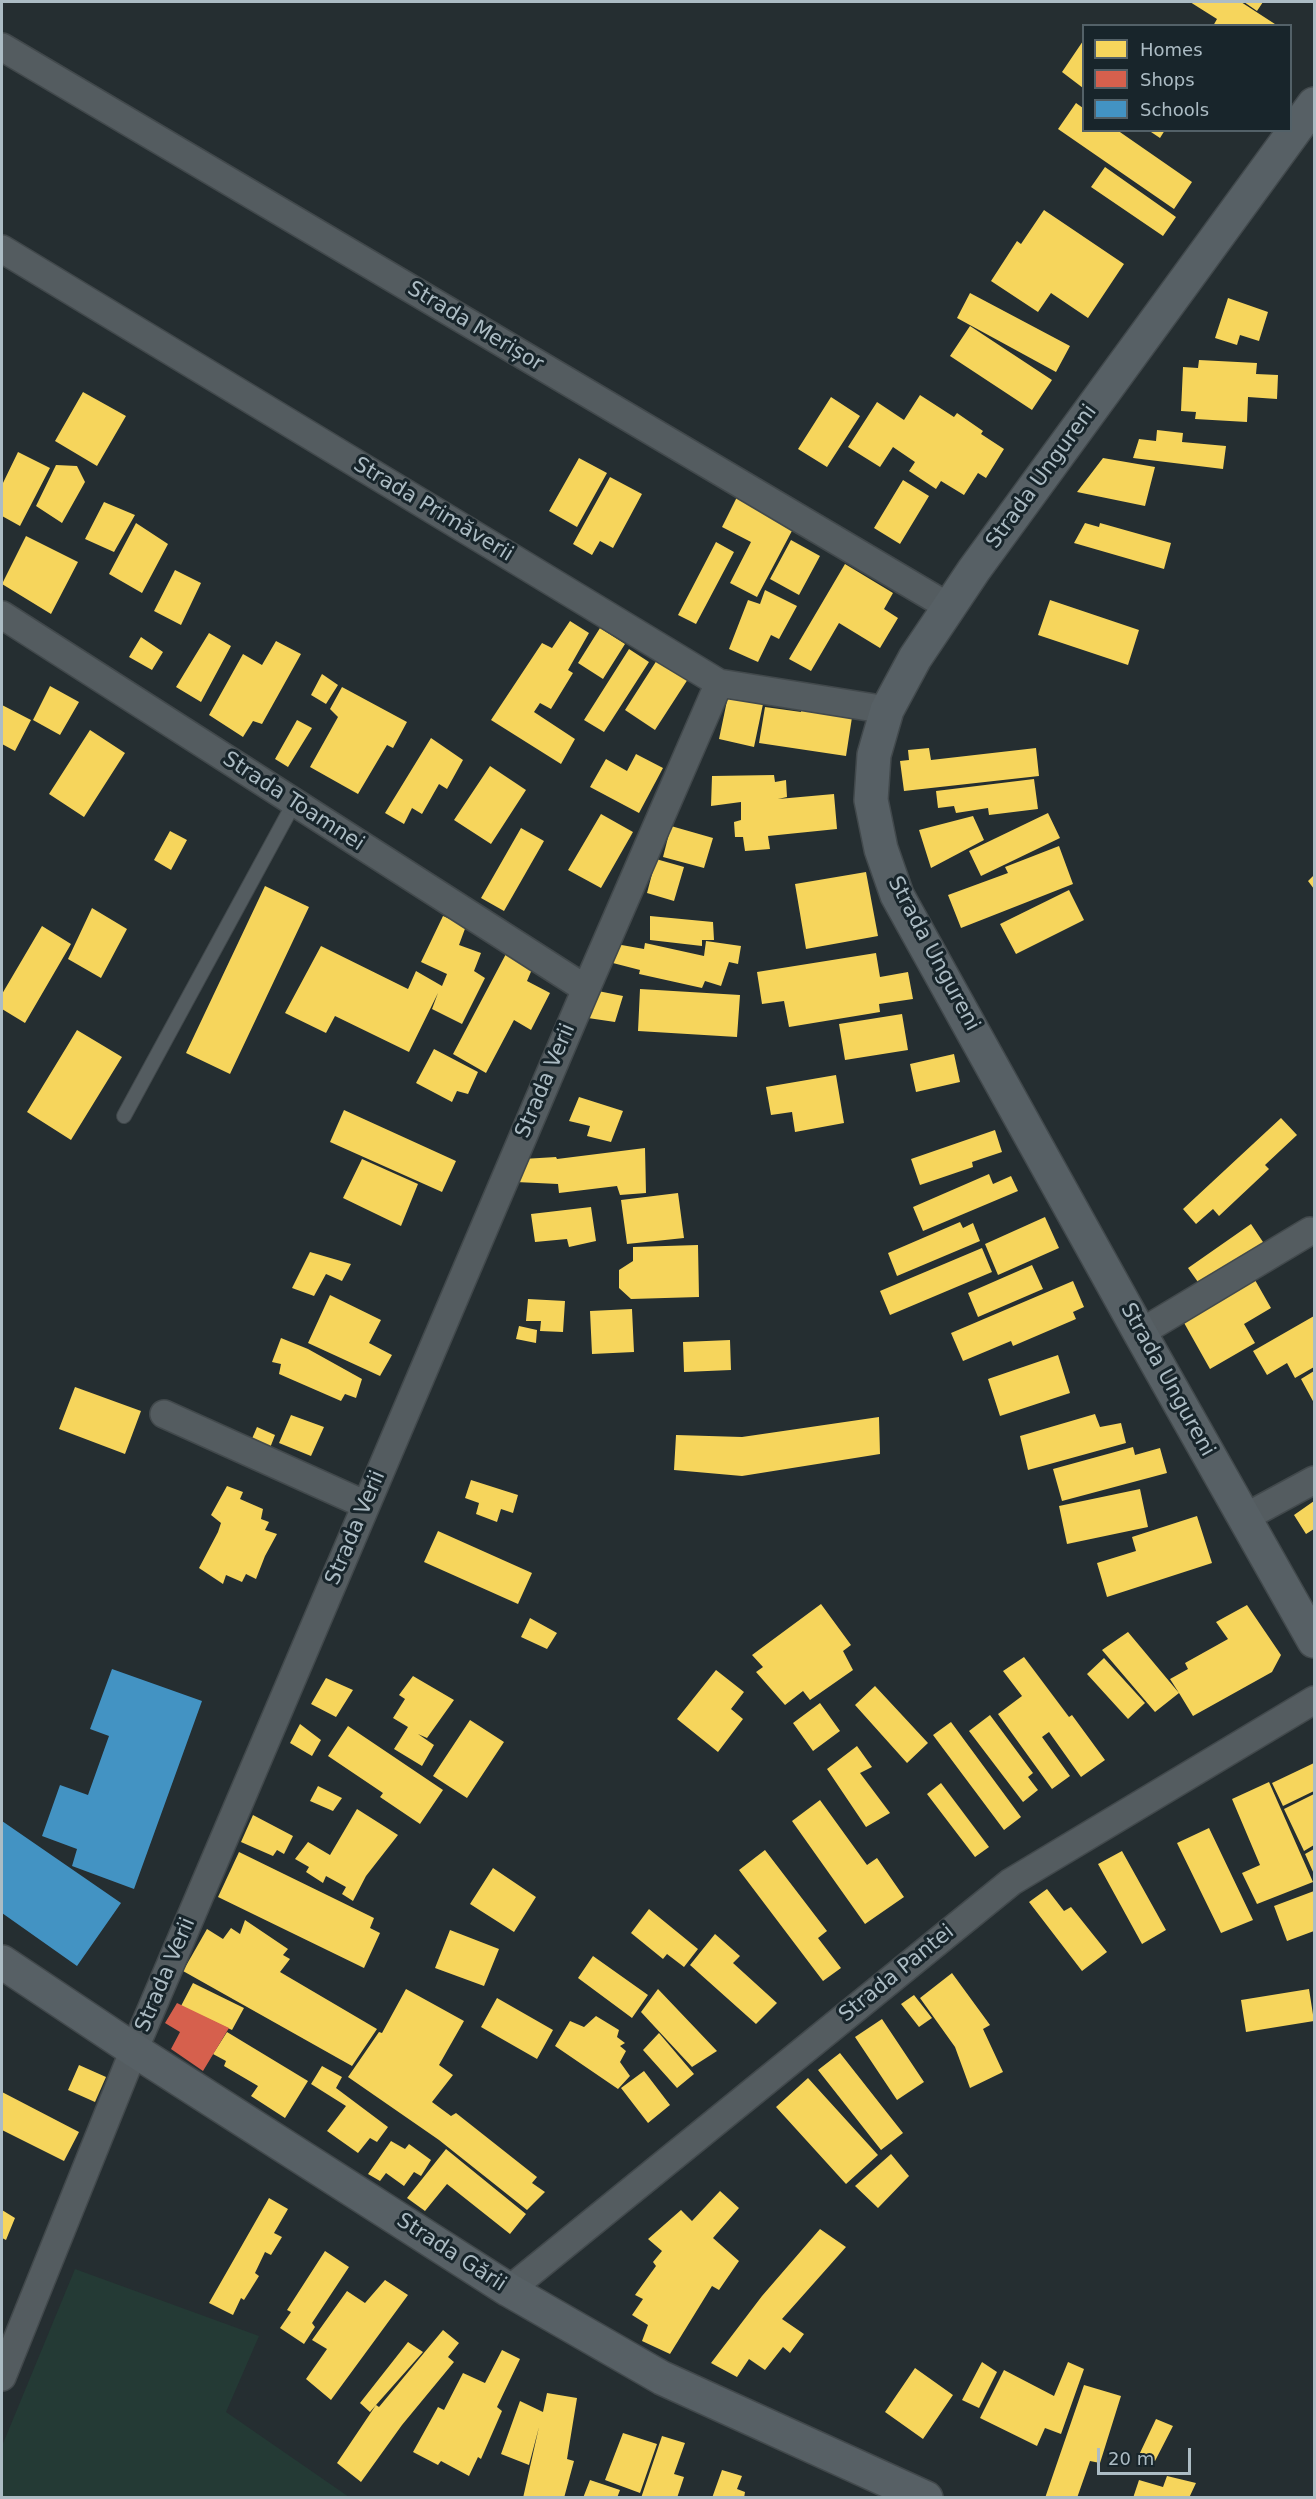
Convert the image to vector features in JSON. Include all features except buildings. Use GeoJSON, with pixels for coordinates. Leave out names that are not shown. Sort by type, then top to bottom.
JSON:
{"type":"FeatureCollection","features":[{"type":"Feature","properties":{"kind":"main road","name":"Strada Ungureni"},"geometry":{"type":"LineString","coordinates":[[1314,104],[949,607],[899,684],[887,710],[874,755],[871,800],[881,849],[897,895],[1314,1641]]}},
{"type":"Feature","properties":{"kind":"main road","name":"Strada Gării"},"geometry":{"type":"LineString","coordinates":[[2,1962],[134,2050],[509,2290],[662,2378],[926,2498]]}},
{"type":"Feature","properties":{"kind":"street","name":"Strada Merișor"},"geometry":{"type":"LineString","coordinates":[[2,47],[949,607]]}},
{"type":"Feature","properties":{"kind":"street","name":"Strada Primăverii"},"geometry":{"type":"LineString","coordinates":[[2,249],[719,683],[887,710]]}},
{"type":"Feature","properties":{"kind":"street","name":"Strada Toamnei"},"geometry":{"type":"LineString","coordinates":[[2,615],[586,989]]}},
{"type":"Feature","properties":{"kind":"street","name":"Strada Verii"},"geometry":{"type":"LineString","coordinates":[[2,2377],[134,2050],[586,989],[719,683]]}},
{"type":"Feature","properties":{"kind":"street"},"geometry":{"type":"LineString","coordinates":[[1140,1333],[1310,1231]]}},
{"type":"Feature","properties":{"kind":"street"},"geometry":{"type":"LineString","coordinates":[[164,1414],[366,1505]]}},
{"type":"Feature","properties":{"kind":"street"},"geometry":{"type":"LineString","coordinates":[[1244,1518],[1314,1480]]}},
{"type":"Feature","properties":{"kind":"street","name":"Strada Pantei"},"geometry":{"type":"LineString","coordinates":[[509,2290],[1011,1882],[1314,1700]]}},
{"type":"Feature","properties":{"kind":"lane"},"geometry":{"type":"LineString","coordinates":[[124,1116],[294,803]]}},
{"type":"Feature","properties":{"kind":"green space"},"geometry":{"type":"Polygon","coordinates":[[[75,2269],[259,2336],[226,2412],[349,2497],[2,2497],[2,2446],[75,2269]]]}}]}
